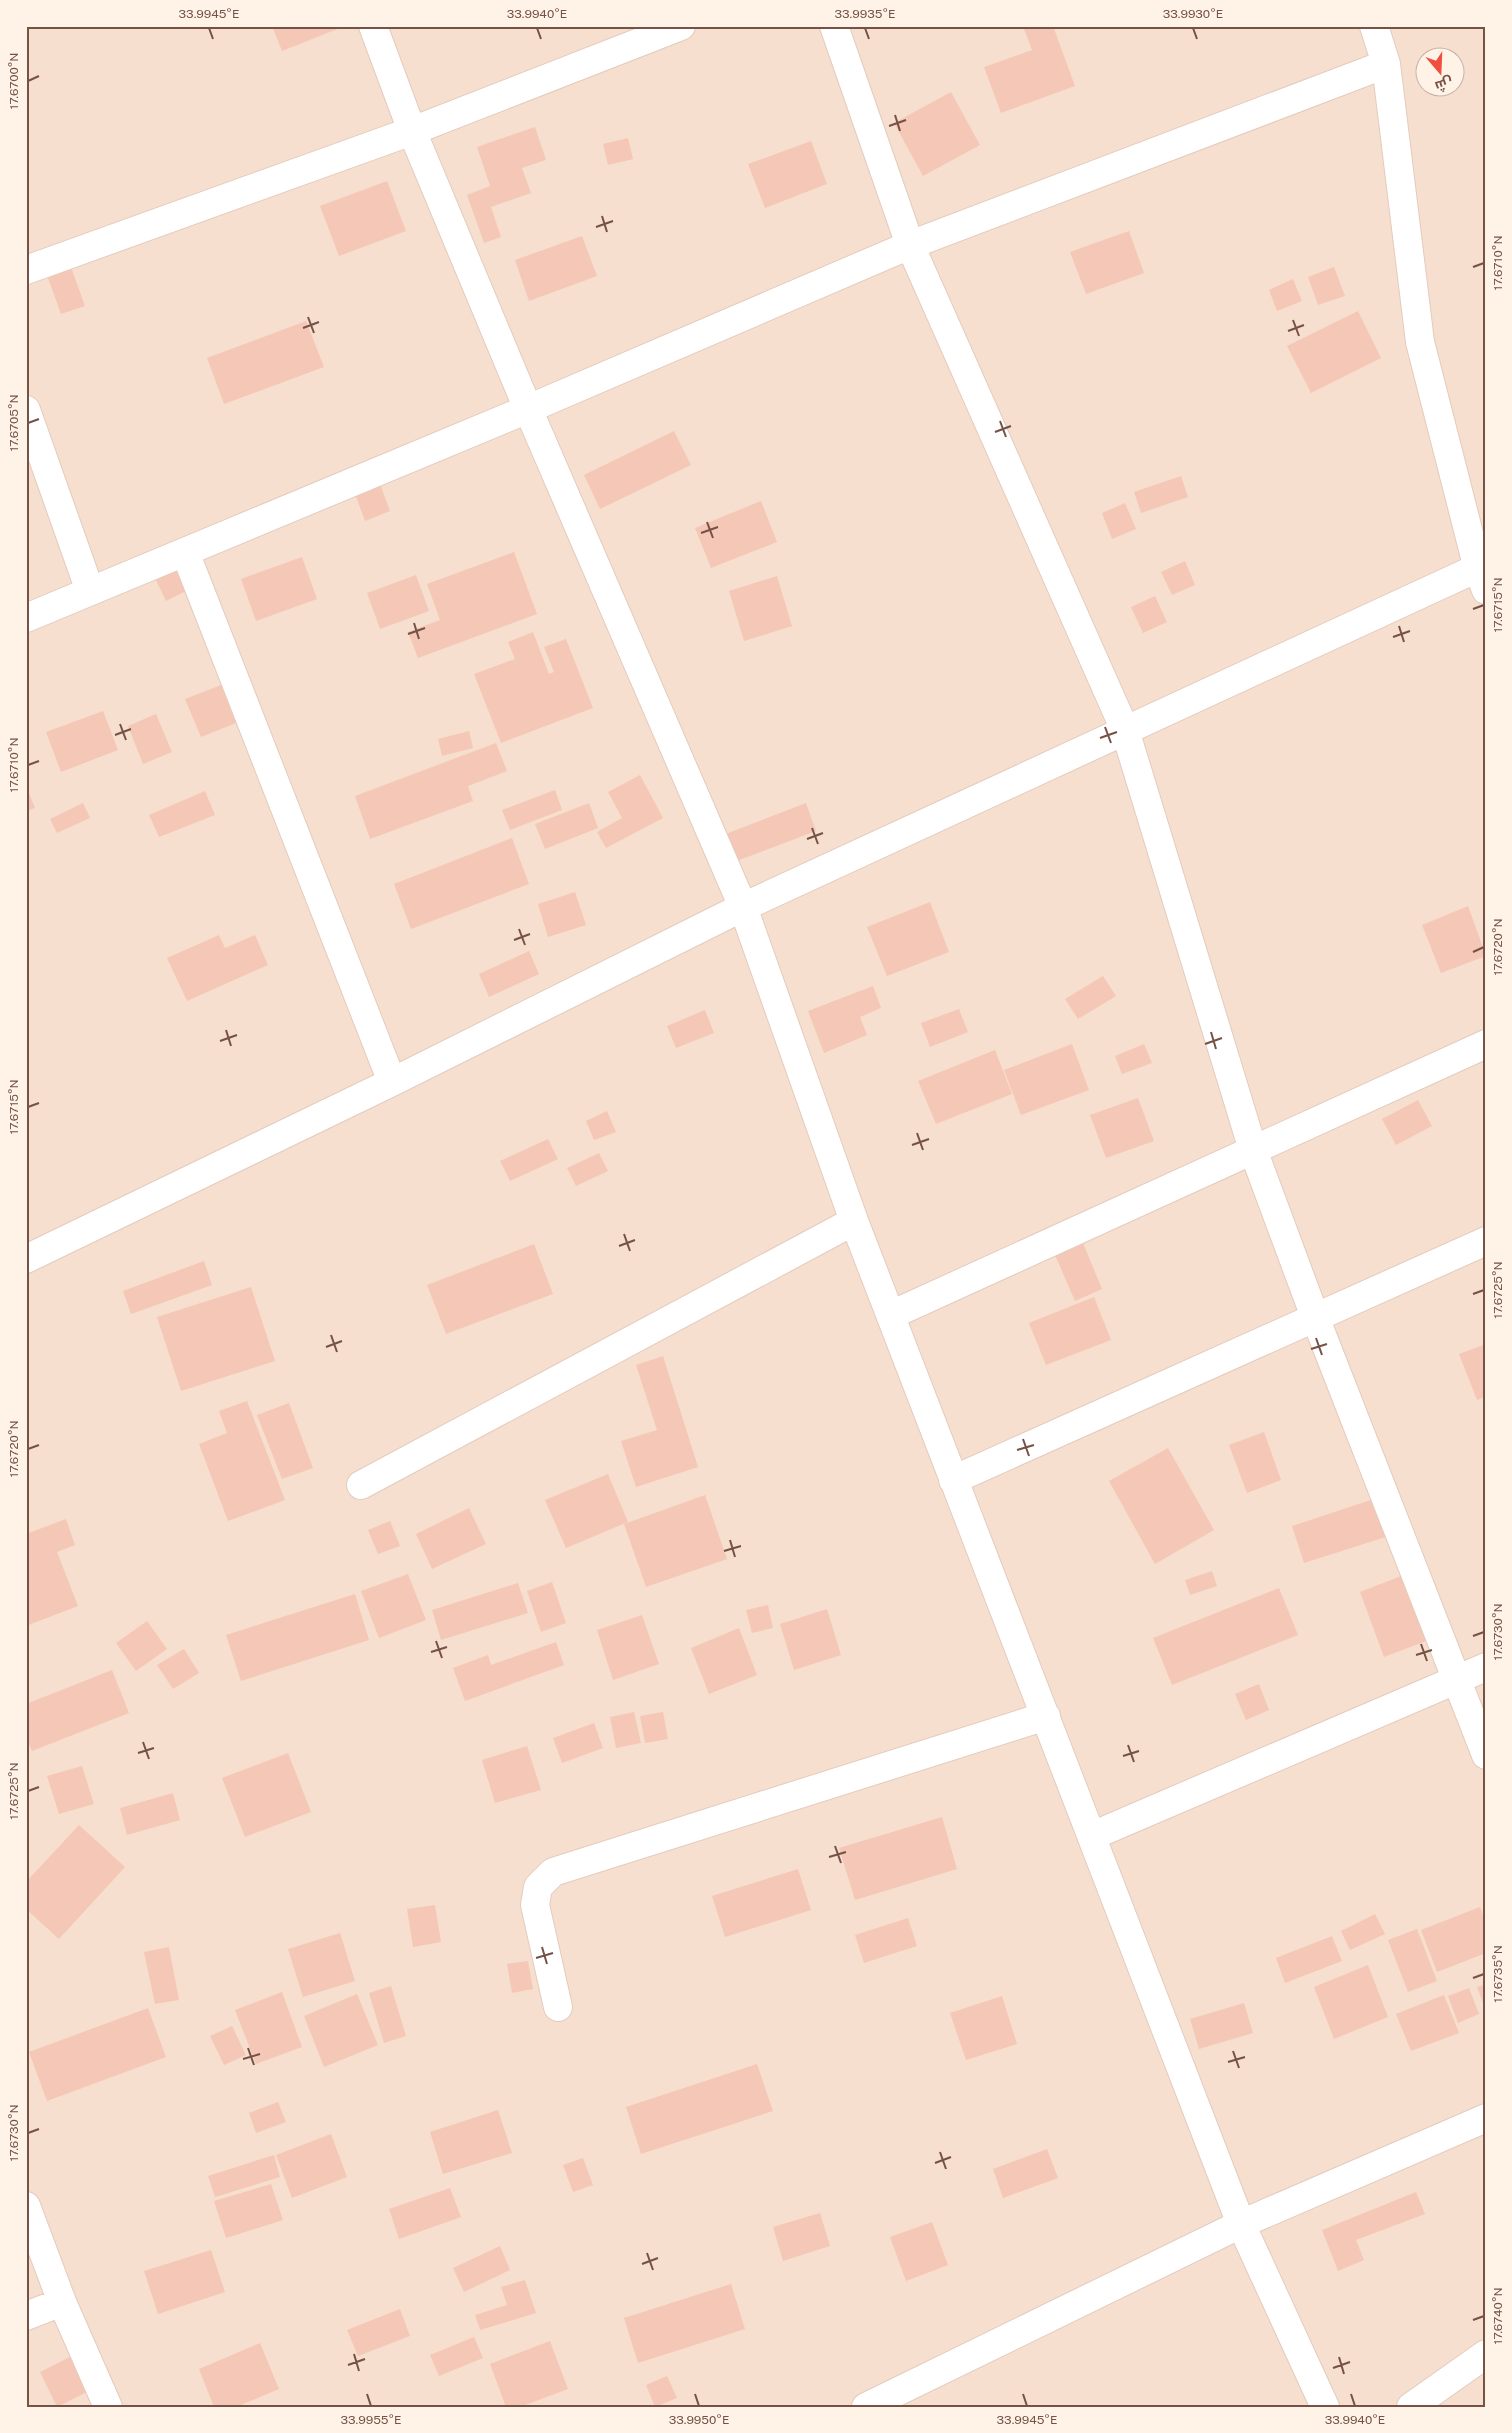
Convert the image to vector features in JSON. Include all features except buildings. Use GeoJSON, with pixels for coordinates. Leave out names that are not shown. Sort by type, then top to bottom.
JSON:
{"type":"FeatureCollection","features":[{"type":"Feature","properties":{"kind":"street"},"geometry":{"type":"LineString","coordinates":[[373,26],[412,131],[528,409],[742,907],[854,1220],[1241,2224],[1325,2407]]}},
{"type":"Feature","properties":{"kind":"street"},"geometry":{"type":"LineString","coordinates":[[26,270],[412,131],[681,26]]}},
{"type":"Feature","properties":{"kind":"street"},"geometry":{"type":"LineString","coordinates":[[834,26],[910,245],[1125,730],[1253,1150],[1315,1317],[1486,1755]]}},
{"type":"Feature","properties":{"kind":"street"},"geometry":{"type":"LineString","coordinates":[[26,1259],[392,1082],[742,907],[986,797],[1125,730],[1483,574],[1420,342],[1386,64],[1374,26]]}},
{"type":"Feature","properties":{"kind":"street"},"geometry":{"type":"LineString","coordinates":[[26,618],[528,409],[910,245],[1386,64]]}},
{"type":"Feature","properties":{"kind":"street"},"geometry":{"type":"LineString","coordinates":[[26,410],[90,591]]}},
{"type":"Feature","properties":{"kind":"street"},"geometry":{"type":"LineString","coordinates":[[185,552],[392,1082]]}},
{"type":"Feature","properties":{"kind":"street"},"geometry":{"type":"LineString","coordinates":[[891,1315],[1486,1044]]}},
{"type":"Feature","properties":{"kind":"street"},"geometry":{"type":"LineString","coordinates":[[362,1485],[854,1220]]}},
{"type":"Feature","properties":{"kind":"street"},"geometry":{"type":"LineString","coordinates":[[953,1480],[1486,1241]]}},
{"type":"Feature","properties":{"kind":"street"},"geometry":{"type":"LineString","coordinates":[[1092,1836],[1486,1667]]}},
{"type":"Feature","properties":{"kind":"street"},"geometry":{"type":"LineString","coordinates":[[558,2007],[535,1905],[538,1886],[553,1872],[1046,1716]]}},
{"type":"Feature","properties":{"kind":"street"},"geometry":{"type":"LineString","coordinates":[[866,2407],[1241,2224],[1486,2118]]}},
{"type":"Feature","properties":{"kind":"street"},"geometry":{"type":"LineString","coordinates":[[26,2206],[62,2302],[108,2407]]}},
{"type":"Feature","properties":{"kind":"street"},"geometry":{"type":"LineString","coordinates":[[26,2316],[62,2302]]}},
{"type":"Feature","properties":{"kind":"street"},"geometry":{"type":"LineString","coordinates":[[1411,2407],[1486,2354]]}},
{"type":"Feature","properties":{"kind":"shaded area"},"geometry":{"type":"Polygon","coordinates":[[[26,26],[1486,26],[1486,2407],[26,2407],[26,26]]]}}]}
